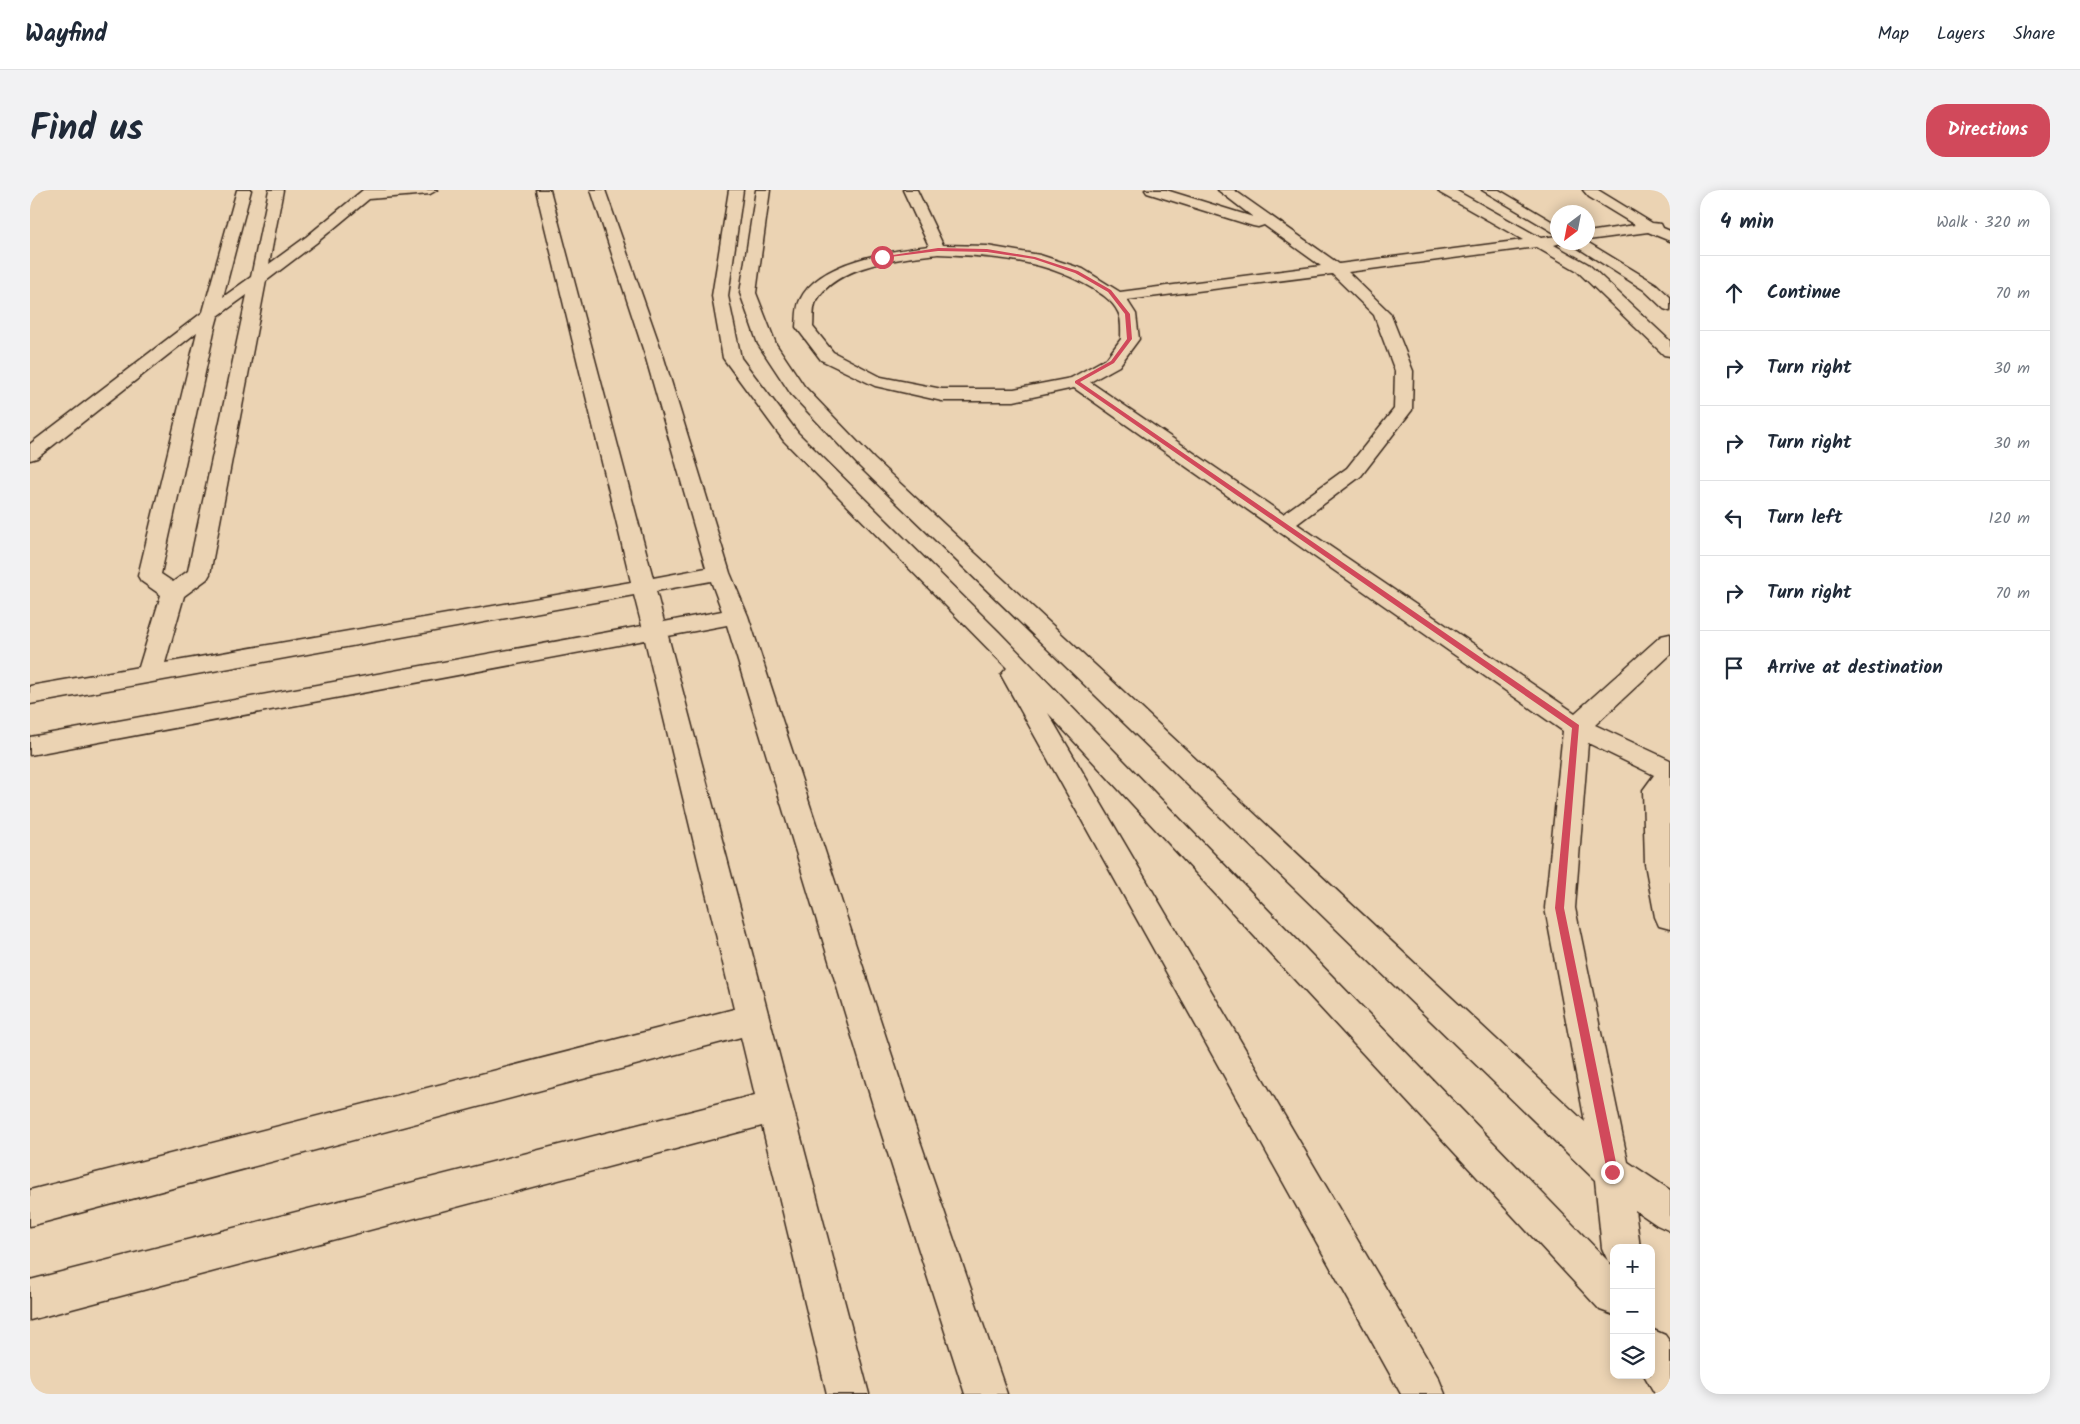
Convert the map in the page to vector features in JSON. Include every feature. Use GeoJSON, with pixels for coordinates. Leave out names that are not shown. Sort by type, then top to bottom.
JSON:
{"type":"FeatureCollection","features":[{"type":"Feature","properties":{"kind":"street"},"geometry":{"type":"LineString","coordinates":[[173,594],[149,576],[211,314],[244,190]]}},
{"type":"Feature","properties":{"kind":"street"},"geometry":{"type":"LineString","coordinates":[[149,674],[173,594],[199,574],[276,190]]}},
{"type":"Feature","properties":{"kind":"street"},"geometry":{"type":"LineString","coordinates":[[30,454],[163,349],[311,240],[368,192],[430,190]]}},
{"type":"Feature","properties":{"kind":"street"},"geometry":{"type":"LineString","coordinates":[[543,190],[848,1394]]}},
{"type":"Feature","properties":{"kind":"street"},"geometry":{"type":"LineString","coordinates":[[598,190],[654,355],[719,573],[736,616],[900,1135],[986,1394]]}},
{"type":"Feature","properties":{"kind":"street"},"geometry":{"type":"LineString","coordinates":[[736,190],[720,296],[732,358],[791,437],[991,637],[1610,1292]]}},
{"type":"Feature","properties":{"kind":"street"},"geometry":{"type":"LineString","coordinates":[[763,190],[748,293],[767,344],[797,390],[867,463],[1612,1172],[1670,1212]]}},
{"type":"Feature","properties":{"kind":"street"},"geometry":{"type":"LineString","coordinates":[[910,190],[938,249]]}},
{"type":"Feature","properties":{"kind":"street"},"geometry":{"type":"LineString","coordinates":[[1152,190],[1283,231]]}},
{"type":"Feature","properties":{"kind":"street"},"geometry":{"type":"LineString","coordinates":[[1225,190],[1336,270],[1382,313],[1404,372],[1403,410],[1354,472],[1284,524]]}},
{"type":"Feature","properties":{"kind":"street"},"geometry":{"type":"LineString","coordinates":[[1445,190],[1582,267],[1670,351]]}},
{"type":"Feature","properties":{"kind":"street"},"geometry":{"type":"LineString","coordinates":[[1489,190],[1550,226]]}},
{"type":"Feature","properties":{"kind":"street"},"geometry":{"type":"LineString","coordinates":[[1590,190],[1650,228],[1670,237]]}},
{"type":"Feature","properties":{"kind":"street"},"geometry":{"type":"LineString","coordinates":[[1595,235],[1670,226]]}},
{"type":"Feature","properties":{"kind":"street"},"geometry":{"type":"LineString","coordinates":[[1116,297],[1550,241]]}},
{"type":"Feature","properties":{"kind":"street"},"geometry":{"type":"LineString","coordinates":[[938,249],[987,250],[1035,258],[1077,272],[1116,297],[1128,314],[1130,339],[1112,362],[1077,382],[1014,395],[942,395],[875,381],[827,356],[804,327],[809,298],[837,274],[882,257],[938,249]]}},
{"type":"Feature","properties":{"kind":"street"},"geometry":{"type":"LineString","coordinates":[[1589,250],[1650,287],[1670,306]]}},
{"type":"Feature","properties":{"kind":"street"},"geometry":{"type":"LineString","coordinates":[[1077,382],[1576,727],[1670,771]]}},
{"type":"Feature","properties":{"kind":"street"},"geometry":{"type":"LineString","coordinates":[[30,695],[719,573]]}},
{"type":"Feature","properties":{"kind":"street"},"geometry":{"type":"LineString","coordinates":[[30,746],[736,616]]}},
{"type":"Feature","properties":{"kind":"street"},"geometry":{"type":"LineString","coordinates":[[991,637],[1424,1394]]}},
{"type":"Feature","properties":{"kind":"street"},"geometry":{"type":"LineString","coordinates":[[1621,1244],[1612,1172],[1560,908],[1576,727],[1670,642]]}},
{"type":"Feature","properties":{"kind":"street"},"geometry":{"type":"LineString","coordinates":[[1670,775],[1657,790],[1660,864],[1670,916]]}},
{"type":"Feature","properties":{"kind":"street"},"geometry":{"type":"LineString","coordinates":[[30,1208],[753,1019]]}},
{"type":"Feature","properties":{"kind":"street"},"geometry":{"type":"LineString","coordinates":[[30,1300],[775,1106]]}},
{"type":"Feature","properties":{"kind":"street"},"geometry":{"type":"LineString","coordinates":[[1655,1356],[1670,1380]]}},
{"type":"Feature","properties":{"kind":"route"},"geometry":{"type":"LineString","coordinates":[[882,257],[938,249],[987,250],[1035,258],[1077,272],[1109,291],[1116,297],[1128,314],[1130,339],[1112,362],[1077,382],[1576,727],[1560,908],[1612,1172]]}}]}
